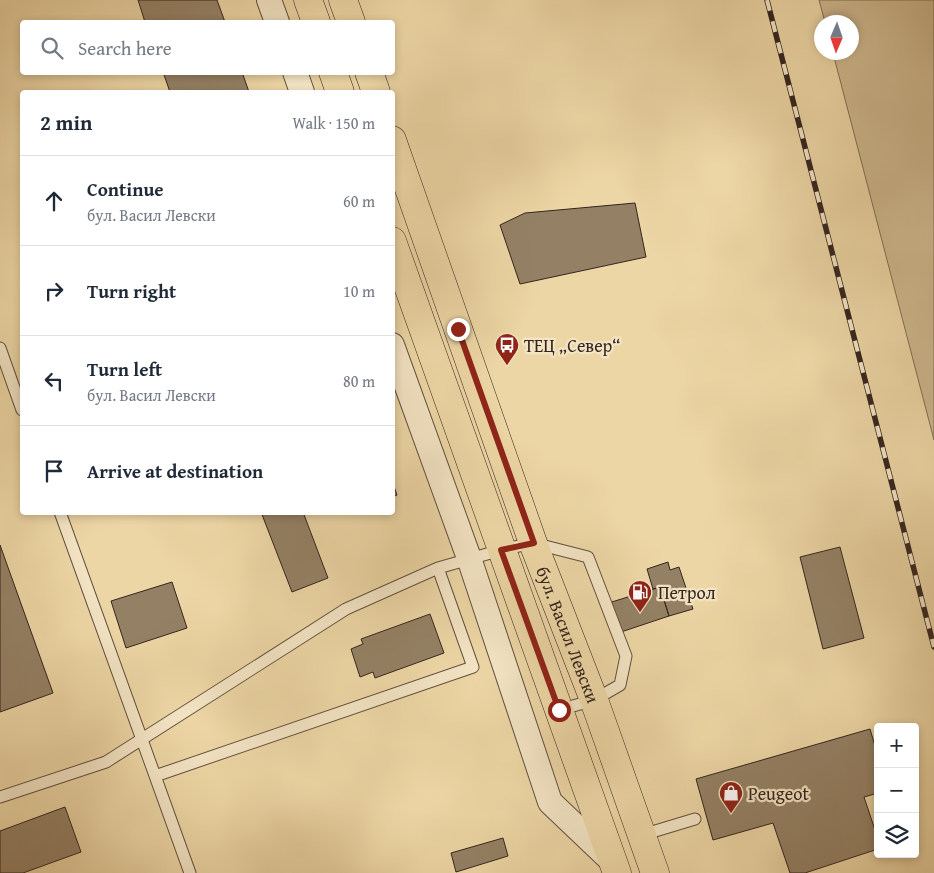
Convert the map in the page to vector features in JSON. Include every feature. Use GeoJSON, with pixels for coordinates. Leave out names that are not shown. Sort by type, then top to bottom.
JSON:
{"type":"FeatureCollection","features":[{"type":"Feature","properties":{"kind":"main road"},"geometry":{"type":"LineString","coordinates":[[308,0],[315,20]]}},
{"type":"Feature","properties":{"kind":"main road"},"geometry":{"type":"LineString","coordinates":[[343,0],[350,20]]}},
{"type":"Feature","properties":{"kind":"main road"},"geometry":{"type":"LineString","coordinates":[[334,75],[339,90]]}},
{"type":"Feature","properties":{"kind":"main road"},"geometry":{"type":"LineString","coordinates":[[370,75],[375,90]]}},
{"type":"Feature","properties":{"kind":"main road","name":"бул. Васил Левски"},"geometry":{"type":"LineString","coordinates":[[395,149],[534,543],[594,700],[655,873]]}},
{"type":"Feature","properties":{"kind":"main road","name":"бул. Васил Левски"},"geometry":{"type":"LineString","coordinates":[[395,250],[615,868]]}},
{"type":"Feature","properties":{"kind":"street"},"geometry":{"type":"LineString","coordinates":[[269,0],[276,20]]}},
{"type":"Feature","properties":{"kind":"street"},"geometry":{"type":"LineString","coordinates":[[296,75],[301,90]]}},
{"type":"Feature","properties":{"kind":"street"},"geometry":{"type":"LineString","coordinates":[[395,353],[469,558],[550,802],[615,868]]}},
{"type":"Feature","properties":{"kind":"lane"},"geometry":{"type":"LineString","coordinates":[[0,348],[20,404]]}},
{"type":"Feature","properties":{"kind":"lane"},"geometry":{"type":"LineString","coordinates":[[61,515],[190,873]]}},
{"type":"Feature","properties":{"kind":"lane"},"geometry":{"type":"LineString","coordinates":[[0,797],[106,762],[346,609],[438,568],[469,558],[534,543],[588,557],[626,656],[620,685],[594,700],[559,710]]}},
{"type":"Feature","properties":{"kind":"lane"},"geometry":{"type":"LineString","coordinates":[[155,776],[473,667],[438,568]]}},
{"type":"Feature","properties":{"kind":"lane"},"geometry":{"type":"LineString","coordinates":[[642,835],[695,819]]}},
{"type":"Feature","properties":{"kind":"shaded area"},"geometry":{"type":"Polygon","coordinates":[[[819,0],[934,0],[934,440],[835,60],[859,60],[859,15],[823,15],[819,0]]]}},
{"type":"Feature","properties":{"kind":"building"},"geometry":{"type":"Polygon","coordinates":[[[138,0],[217,0],[224,20],[144,20],[138,0]]]}},
{"type":"Feature","properties":{"kind":"building"},"geometry":{"type":"Polygon","coordinates":[[[164,75],[243,75],[248,90],[169,90],[164,75]]]}},
{"type":"Feature","properties":{"kind":"building"},"geometry":{"type":"Polygon","coordinates":[[[635,203],[646,257],[520,284],[500,225],[525,213],[635,203]]]}},
{"type":"Feature","properties":{"kind":"building"},"geometry":{"type":"Polygon","coordinates":[[[262,515],[304,515],[328,578],[292,592],[262,515]]]}},
{"type":"Feature","properties":{"kind":"building"},"geometry":{"type":"Polygon","coordinates":[[[0,545],[53,693],[0,712],[0,545]]]}},
{"type":"Feature","properties":{"kind":"building"},"geometry":{"type":"Polygon","coordinates":[[[840,547],[864,638],[823,649],[800,557],[840,547]]]}},
{"type":"Feature","properties":{"kind":"building"},"geometry":{"type":"Polygon","coordinates":[[[668,562],[670,570],[679,567],[693,609],[669,616],[660,587],[653,589],[647,569],[668,562]]]}},
{"type":"Feature","properties":{"kind":"building"},"geometry":{"type":"Polygon","coordinates":[[[172,582],[187,628],[126,648],[111,601],[172,582]]]}},
{"type":"Feature","properties":{"kind":"building"},"geometry":{"type":"Polygon","coordinates":[[[660,587],[669,616],[612,635],[602,605],[660,587]]]}},
{"type":"Feature","properties":{"kind":"building"},"geometry":{"type":"Polygon","coordinates":[[[430,614],[444,653],[375,678],[373,672],[360,677],[351,649],[363,644],[361,639],[430,614]]]}},
{"type":"Feature","properties":{"kind":"building"},"geometry":{"type":"Polygon","coordinates":[[[870,729],[874,742],[874,794],[864,797],[874,827],[874,850],[805,873],[790,873],[773,823],[713,840],[696,779],[870,729]]]}},
{"type":"Feature","properties":{"kind":"building"},"geometry":{"type":"Polygon","coordinates":[[[65,807],[81,852],[23,873],[0,873],[0,831],[65,807]]]}},
{"type":"Feature","properties":{"kind":"building"},"geometry":{"type":"Polygon","coordinates":[[[503,838],[508,856],[456,872],[451,853],[503,838]]]}},
{"type":"Feature","properties":{"kind":"railway"},"geometry":{"type":"LineString","coordinates":[[767,0],[934,647]]}},
{"type":"Feature","properties":{"kind":"place","name":"ТЕЦ „Север“"},"geometry":{"type":"Point","coordinates":[507,366]}},
{"type":"Feature","properties":{"kind":"place","name":"Петрол"},"geometry":{"type":"Point","coordinates":[640,613]}},
{"type":"Feature","properties":{"kind":"place","name":"Peugeot"},"geometry":{"type":"Point","coordinates":[731,814]}},
{"type":"Feature","properties":{"kind":"route"},"geometry":{"type":"LineString","coordinates":[[458,329],[534,543],[501,550],[559,710]]}}]}
